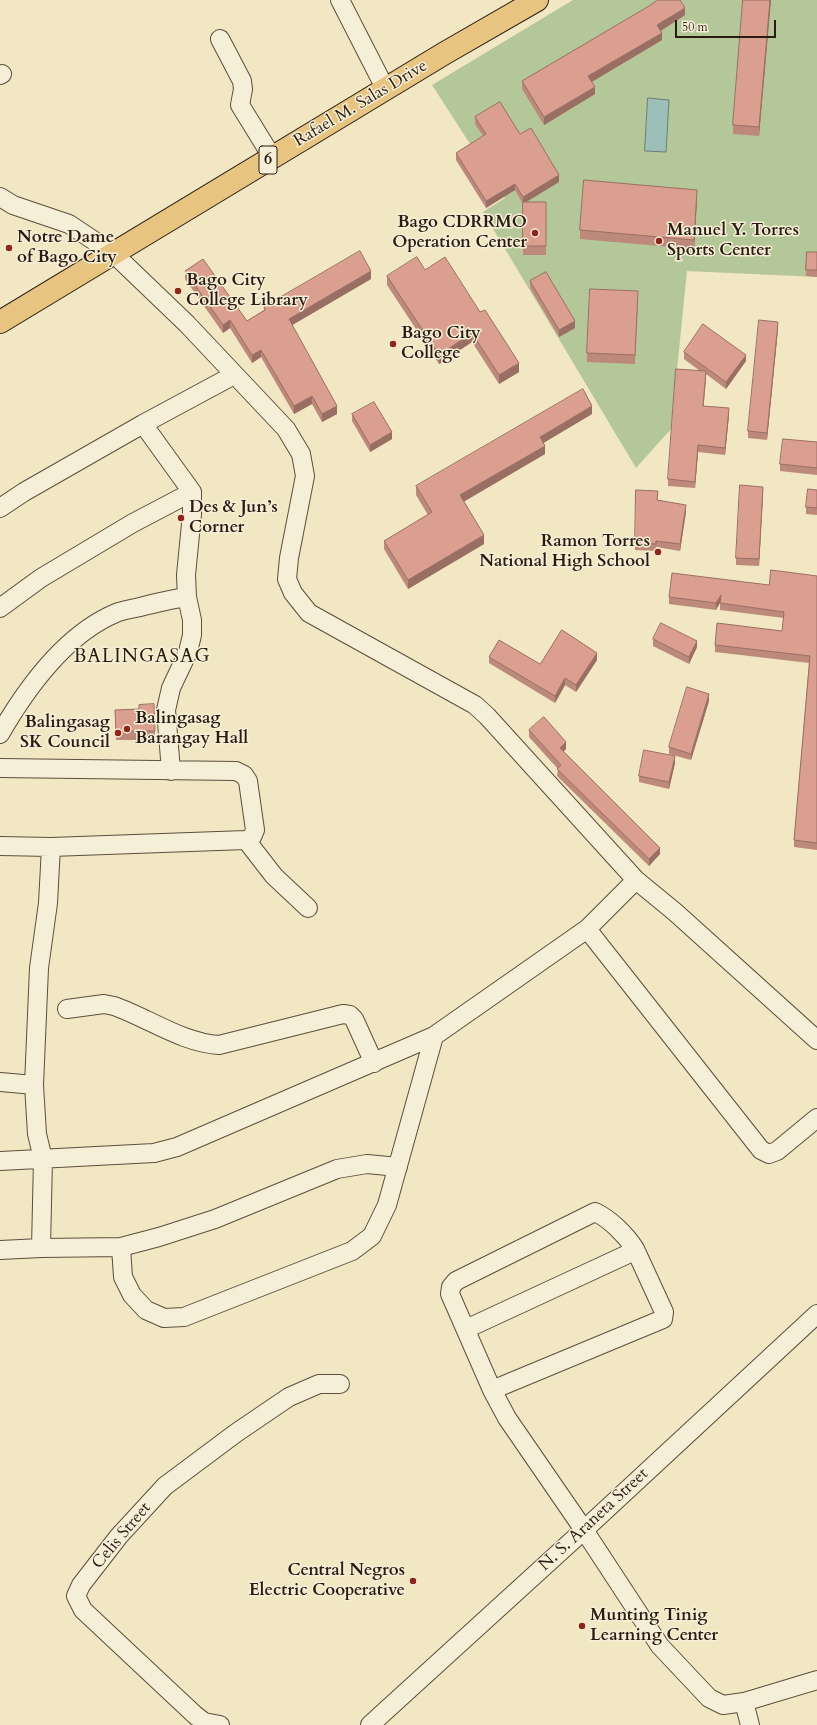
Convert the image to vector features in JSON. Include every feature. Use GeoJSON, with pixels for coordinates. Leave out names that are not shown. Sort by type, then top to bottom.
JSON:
{"type":"FeatureCollection","features":[{"type":"Feature","properties":{"kind":"highway","name":"Rafael M. Salas Drive"},"geometry":{"type":"LineString","coordinates":[[0,322],[272,157],[537,0]]}},
{"type":"Feature","properties":{"kind":"street"},"geometry":{"type":"LineString","coordinates":[[340,0],[386,90]]}},
{"type":"Feature","properties":{"kind":"street"},"geometry":{"type":"LineString","coordinates":[[220,39],[242,81],[243,89],[240,105],[272,157]]}},
{"type":"Feature","properties":{"kind":"street"},"geometry":{"type":"LineString","coordinates":[[0,197],[13,205],[69,224],[114,254],[187,324],[286,429],[301,454],[305,476],[289,558],[288,579],[293,593],[309,613],[475,706],[497,728],[636,880],[675,912],[817,1040]]}},
{"type":"Feature","properties":{"kind":"street"},"geometry":{"type":"LineString","coordinates":[[0,508],[24,492],[142,424],[234,375]]}},
{"type":"Feature","properties":{"kind":"street"},"geometry":{"type":"LineString","coordinates":[[142,424],[192,492],[192,514],[186,575],[187,597],[192,620],[192,635],[188,652],[171,688],[166,710],[171,771]]}},
{"type":"Feature","properties":{"kind":"street"},"geometry":{"type":"LineString","coordinates":[[0,608],[41,578],[133,523],[192,492]]}},
{"type":"Feature","properties":{"kind":"street"},"geometry":{"type":"LineString","coordinates":[[0,734],[30,687],[58,655],[86,631],[116,613],[176,598],[187,597]]}},
{"type":"Feature","properties":{"kind":"street"},"geometry":{"type":"LineString","coordinates":[[0,768],[236,771],[244,774],[248,781],[255,830],[252,837],[246,840],[51,847],[0,846]]}},
{"type":"Feature","properties":{"kind":"street"},"geometry":{"type":"LineString","coordinates":[[246,840],[274,876],[308,908]]}},
{"type":"Feature","properties":{"kind":"street"},"geometry":{"type":"LineString","coordinates":[[40,1248],[43,1160],[37,1134],[34,1085],[39,968],[48,903],[51,847]]}},
{"type":"Feature","properties":{"kind":"street"},"geometry":{"type":"LineString","coordinates":[[0,1161],[43,1160],[154,1153],[171,1148],[374,1063],[434,1036],[587,929],[636,880]]}},
{"type":"Feature","properties":{"kind":"street"},"geometry":{"type":"LineString","coordinates":[[587,929],[761,1150],[769,1154],[777,1151],[817,1118]]}},
{"type":"Feature","properties":{"kind":"street"},"geometry":{"type":"LineString","coordinates":[[67,1009],[104,1004],[114,1006],[187,1038],[206,1044],[219,1045],[343,1014],[350,1015],[354,1019],[374,1063]]}},
{"type":"Feature","properties":{"kind":"street"},"geometry":{"type":"LineString","coordinates":[[120,1247],[123,1277],[132,1295],[146,1310],[164,1318],[184,1317],[352,1251],[372,1236],[387,1205],[434,1036]]}},
{"type":"Feature","properties":{"kind":"street"},"geometry":{"type":"LineString","coordinates":[[0,1082],[34,1085]]}},
{"type":"Feature","properties":{"kind":"street"},"geometry":{"type":"LineString","coordinates":[[0,1250],[120,1247],[159,1237],[215,1218],[337,1169],[367,1164],[398,1167]]}},
{"type":"Feature","properties":{"kind":"street"},"geometry":{"type":"LineString","coordinates":[[492,1390],[663,1319],[664,1312],[635,1249],[630,1242],[602,1215],[595,1212],[590,1214],[456,1281],[451,1287],[450,1294],[492,1390],[507,1418],[584,1530],[660,1646],[709,1698],[723,1705],[744,1702],[817,1680]]}},
{"type":"Feature","properties":{"kind":"street"},"geometry":{"type":"LineString","coordinates":[[466,1329],[635,1249]]}},
{"type":"Feature","properties":{"kind":"street","name":"N. S. Araneta Street"},"geometry":{"type":"LineString","coordinates":[[370,1725],[584,1530],[817,1314]]}},
{"type":"Feature","properties":{"kind":"street","name":"Celis Street"},"geometry":{"type":"LineString","coordinates":[[220,1725],[204,1722],[196,1715],[83,1610],[76,1596],[81,1585],[119,1536],[165,1486],[236,1433],[289,1398],[319,1384],[340,1384]]}},
{"type":"Feature","properties":{"kind":"street"},"geometry":{"type":"LineString","coordinates":[[744,1702],[750,1725]]}},
{"type":"Feature","properties":{"kind":"green space","name":"Manuel Y. Torres Sports Center"},"geometry":{"type":"Polygon","coordinates":[[[573,0],[817,0],[817,277],[687,271],[671,429],[636,468],[483,212],[505,198],[432,85],[573,0]]]}},
{"type":"Feature","properties":{"kind":"water"},"geometry":{"type":"Polygon","coordinates":[[[648,98],[669,100],[666,152],[645,151],[648,98]]]}},
{"type":"Feature","properties":{"kind":"building"},"geometry":{"type":"Polygon","coordinates":[[[658,0],[680,0],[685,8],[657,25],[662,33],[588,76],[595,87],[544,117],[522,81],[658,0]]]}},
{"type":"Feature","properties":{"kind":"building"},"geometry":{"type":"Polygon","coordinates":[[[743,0],[770,0],[759,127],[733,125],[743,0]]]}},
{"type":"Feature","properties":{"kind":"building"},"geometry":{"type":"Polygon","coordinates":[[[500,102],[520,134],[531,128],[559,175],[523,197],[515,184],[486,201],[456,153],[486,134],[475,117],[500,102]]]}},
{"type":"Feature","properties":{"kind":"building"},"geometry":{"type":"Polygon","coordinates":[[[584,180],[697,190],[694,240],[580,230],[584,180]]]}},
{"type":"Feature","properties":{"kind":"building","name":"Bago CDRRMO Operation Center"},"geometry":{"type":"Polygon","coordinates":[[[523,202],[546,202],[546,246],[523,246],[523,202]]]}},
{"type":"Feature","properties":{"kind":"building"},"geometry":{"type":"Polygon","coordinates":[[[360,251],[371,271],[289,319],[337,406],[322,414],[312,396],[294,406],[261,350],[252,355],[230,320],[223,325],[185,271],[203,259],[247,321],[265,310],[264,307],[360,251]]]}},
{"type":"Feature","properties":{"kind":"building"},"geometry":{"type":"Polygon","coordinates":[[[807,252],[817,252],[817,270],[806,270],[807,252]]]}},
{"type":"Feature","properties":{"kind":"building"},"geometry":{"type":"Polygon","coordinates":[[[417,257],[425,270],[445,257],[480,312],[485,310],[519,363],[499,375],[472,333],[439,355],[387,276],[417,257]]]}},
{"type":"Feature","properties":{"kind":"building"},"geometry":{"type":"Polygon","coordinates":[[[546,272],[575,321],[559,330],[530,281],[546,272]]]}},
{"type":"Feature","properties":{"kind":"building"},"geometry":{"type":"Polygon","coordinates":[[[590,289],[638,291],[635,355],[587,353],[590,289]]]}},
{"type":"Feature","properties":{"kind":"building"},"geometry":{"type":"Polygon","coordinates":[[[759,320],[778,322],[767,433],[748,431],[759,320]]]}},
{"type":"Feature","properties":{"kind":"building"},"geometry":{"type":"Polygon","coordinates":[[[703,324],[746,355],[726,382],[684,352],[703,324]]]}},
{"type":"Feature","properties":{"kind":"building"},"geometry":{"type":"Polygon","coordinates":[[[676,369],[706,371],[703,406],[729,408],[725,448],[698,445],[695,482],[668,479],[676,369]]]}},
{"type":"Feature","properties":{"kind":"building"},"geometry":{"type":"Polygon","coordinates":[[[583,389],[592,406],[540,437],[545,446],[460,495],[484,535],[408,580],[384,541],[432,512],[416,486],[583,389]]]}},
{"type":"Feature","properties":{"kind":"building"},"geometry":{"type":"Polygon","coordinates":[[[374,402],[392,432],[370,445],[352,414],[374,402]]]}},
{"type":"Feature","properties":{"kind":"building"},"geometry":{"type":"Polygon","coordinates":[[[783,439],[817,442],[817,468],[780,464],[783,439]]]}},
{"type":"Feature","properties":{"kind":"building"},"geometry":{"type":"Polygon","coordinates":[[[740,485],[763,487],[759,559],[736,558],[740,485]]]}},
{"type":"Feature","properties":{"kind":"building"},"geometry":{"type":"Polygon","coordinates":[[[808,489],[817,490],[817,508],[806,507],[808,489]]]}},
{"type":"Feature","properties":{"kind":"building"},"geometry":{"type":"Polygon","coordinates":[[[636,490],[658,491],[657,500],[686,505],[680,544],[656,541],[656,544],[635,543],[636,490]]]}},
{"type":"Feature","properties":{"kind":"building"},"geometry":{"type":"Polygon","coordinates":[[[771,570],[817,576],[817,843],[794,840],[810,656],[715,645],[717,623],[782,631],[784,612],[720,603],[721,595],[716,603],[669,597],[672,573],[769,585],[771,570]]]}},
{"type":"Feature","properties":{"kind":"building"},"geometry":{"type":"Polygon","coordinates":[[[661,623],[697,641],[689,657],[653,639],[661,623]]]}},
{"type":"Feature","properties":{"kind":"building"},"geometry":{"type":"Polygon","coordinates":[[[562,630],[597,653],[576,685],[565,678],[555,696],[489,657],[499,640],[540,664],[562,630]]]}},
{"type":"Feature","properties":{"kind":"building"},"geometry":{"type":"Polygon","coordinates":[[[687,687],[709,694],[691,754],[669,747],[687,687]]]}},
{"type":"Feature","properties":{"kind":"building"},"geometry":{"type":"Polygon","coordinates":[[[154,704],[155,731],[116,731],[115,710],[139,709],[139,705],[154,704]]]}},
{"type":"Feature","properties":{"kind":"building"},"geometry":{"type":"Polygon","coordinates":[[[544,717],[566,742],[560,748],[660,848],[649,859],[557,769],[561,765],[529,730],[544,717]]]}},
{"type":"Feature","properties":{"kind":"building"},"geometry":{"type":"Polygon","coordinates":[[[644,750],[675,756],[669,782],[639,776],[644,750]]]}},
{"type":"Feature","properties":{"kind":"place","name":"Bago CDRRMO Operation Center"},"geometry":{"type":"Point","coordinates":[535,233]}},
{"type":"Feature","properties":{"kind":"place","name":"Manuel Y. Torres Sports Center"},"geometry":{"type":"Point","coordinates":[659,241]}},
{"type":"Feature","properties":{"kind":"place","name":"Notre Dame of Bago City"},"geometry":{"type":"Point","coordinates":[9,248]}},
{"type":"Feature","properties":{"kind":"place","name":"Bago City College Library"},"geometry":{"type":"Point","coordinates":[178,291]}},
{"type":"Feature","properties":{"kind":"place","name":"Bago City College"},"geometry":{"type":"Point","coordinates":[393,344]}},
{"type":"Feature","properties":{"kind":"place","name":"Des & Jun’s Corner"},"geometry":{"type":"Point","coordinates":[181,518]}},
{"type":"Feature","properties":{"kind":"place","name":"Ramon Torres National High School"},"geometry":{"type":"Point","coordinates":[658,552]}},
{"type":"Feature","properties":{"kind":"place","name":"Balingasag Barangay Hall"},"geometry":{"type":"Point","coordinates":[127,729]}},
{"type":"Feature","properties":{"kind":"place","name":"Balingasag SK Council"},"geometry":{"type":"Point","coordinates":[118,733]}},
{"type":"Feature","properties":{"kind":"place","name":"Central Negros Electric Cooperative"},"geometry":{"type":"Point","coordinates":[413,1581]}},
{"type":"Feature","properties":{"kind":"place","name":"Munting Tinig Learning Center"},"geometry":{"type":"Point","coordinates":[582,1626]}},
{"type":"Feature","properties":{"kind":"district","name":"BALINGASAG"},"geometry":{"type":"Point","coordinates":[142,658]}}]}
